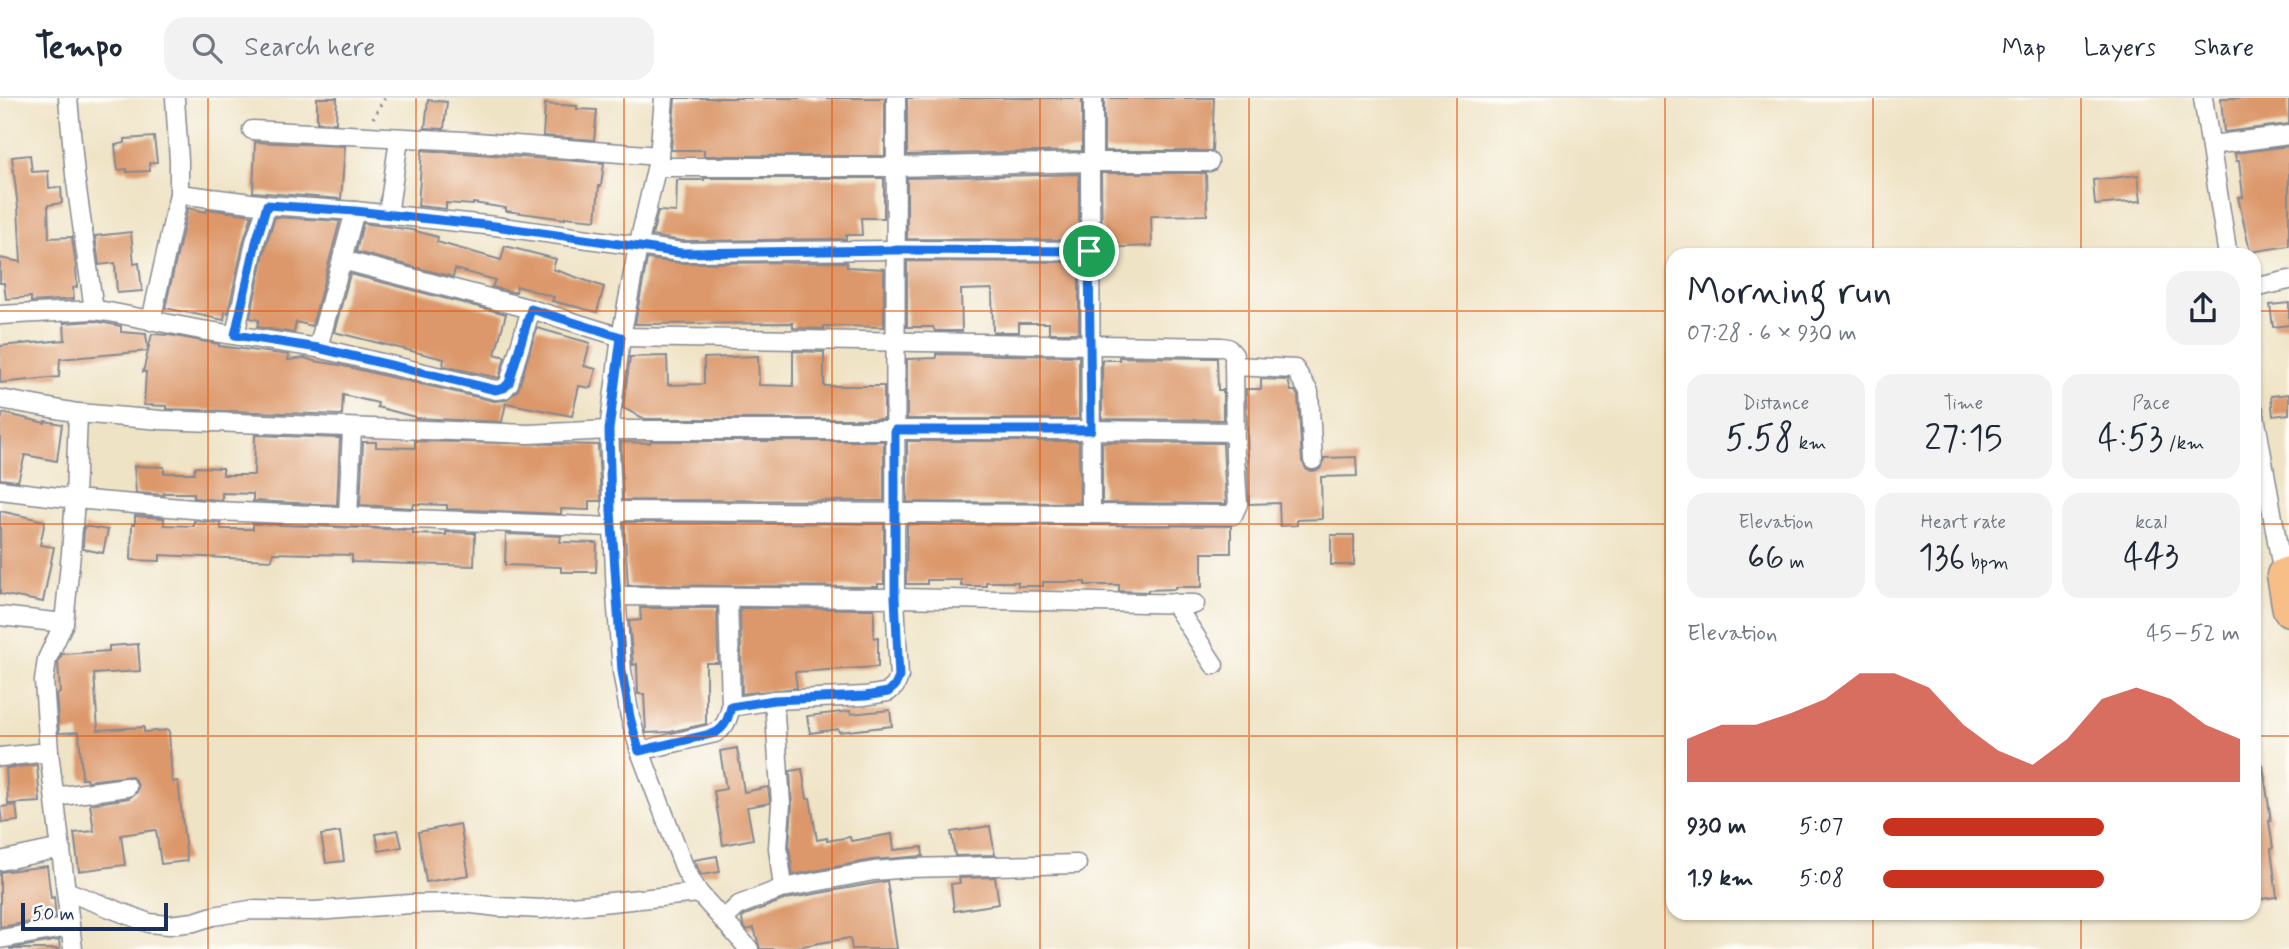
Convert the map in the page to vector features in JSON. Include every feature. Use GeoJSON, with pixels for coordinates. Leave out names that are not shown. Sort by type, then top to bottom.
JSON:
{"type":"FeatureCollection","features":[{"type":"Feature","properties":{"kind":"highway"},"geometry":{"type":"LineString","coordinates":[[2286,574],[2289,610]]}},
{"type":"Feature","properties":{"kind":"street"},"geometry":{"type":"LineString","coordinates":[[68,98],[75,175],[94,310]]}},
{"type":"Feature","properties":{"kind":"street"},"geometry":{"type":"LineString","coordinates":[[151,321],[179,194],[175,98]]}},
{"type":"Feature","properties":{"kind":"street"},"geometry":{"type":"LineString","coordinates":[[664,98],[658,162],[621,337],[609,430],[622,671],[639,751],[681,859],[699,893],[749,949]]}},
{"type":"Feature","properties":{"kind":"street"},"geometry":{"type":"LineString","coordinates":[[731,707],[774,700],[837,699],[888,692],[899,677],[895,597],[896,98]]}},
{"type":"Feature","properties":{"kind":"street"},"geometry":{"type":"LineString","coordinates":[[1091,514],[1089,251],[1093,98]]}},
{"type":"Feature","properties":{"kind":"street"},"geometry":{"type":"LineString","coordinates":[[2203,98],[2227,248]]}},
{"type":"Feature","properties":{"kind":"street"},"geometry":{"type":"LineString","coordinates":[[252,130],[464,141],[658,162],[895,167],[1209,162]]}},
{"type":"Feature","properties":{"kind":"street"},"geometry":{"type":"LineString","coordinates":[[2211,145],[2289,135]]}},
{"type":"Feature","properties":{"kind":"street"},"geometry":{"type":"LineString","coordinates":[[388,215],[399,139]]}},
{"type":"Feature","properties":{"kind":"street"},"geometry":{"type":"LineString","coordinates":[[179,194],[579,236],[656,251],[1089,251]]}},
{"type":"Feature","properties":{"kind":"street"},"geometry":{"type":"LineString","coordinates":[[235,335],[267,205]]}},
{"type":"Feature","properties":{"kind":"street"},"geometry":{"type":"LineString","coordinates":[[318,348],[355,211]]}},
{"type":"Feature","properties":{"kind":"street"},"geometry":{"type":"LineString","coordinates":[[0,490],[204,510],[348,516],[612,519],[895,512],[1233,515],[1238,505],[1234,355],[1228,348],[621,337],[531,309],[342,260]]}},
{"type":"Feature","properties":{"kind":"street"},"geometry":{"type":"LineString","coordinates":[[2261,286],[2289,280]]}},
{"type":"Feature","properties":{"kind":"street"},"geometry":{"type":"LineString","coordinates":[[0,315],[94,310],[125,314],[151,321],[318,348],[481,387],[504,388],[512,375],[531,309]]}},
{"type":"Feature","properties":{"kind":"street"},"geometry":{"type":"LineString","coordinates":[[1234,366],[1295,369],[1309,392],[1313,460]]}},
{"type":"Feature","properties":{"kind":"street"},"geometry":{"type":"LineString","coordinates":[[0,400],[78,413],[161,420],[529,435],[609,430],[1234,432]]}},
{"type":"Feature","properties":{"kind":"street"},"geometry":{"type":"LineString","coordinates":[[73,949],[49,752],[44,681],[45,668],[64,623],[75,499],[78,413]]}},
{"type":"Feature","properties":{"kind":"street"},"geometry":{"type":"LineString","coordinates":[[348,516],[352,429]]}},
{"type":"Feature","properties":{"kind":"street"},"geometry":{"type":"LineString","coordinates":[[2261,446],[2286,574]]}},
{"type":"Feature","properties":{"kind":"street"},"geometry":{"type":"LineString","coordinates":[[616,596],[895,597],[1195,604]]}},
{"type":"Feature","properties":{"kind":"street"},"geometry":{"type":"LineString","coordinates":[[639,751],[715,733],[722,729],[728,719],[731,707],[728,597]]}},
{"type":"Feature","properties":{"kind":"street"},"geometry":{"type":"LineString","coordinates":[[1174,603],[1214,665]]}},
{"type":"Feature","properties":{"kind":"street"},"geometry":{"type":"LineString","coordinates":[[0,616],[64,623]]}},
{"type":"Feature","properties":{"kind":"street"},"geometry":{"type":"LineString","coordinates":[[774,700],[780,797],[778,848],[783,888]]}},
{"type":"Feature","properties":{"kind":"street"},"geometry":{"type":"LineString","coordinates":[[0,757],[49,752]]}},
{"type":"Feature","properties":{"kind":"street"},"geometry":{"type":"LineString","coordinates":[[55,797],[127,788]]}},
{"type":"Feature","properties":{"kind":"street"},"geometry":{"type":"LineString","coordinates":[[0,861],[61,848]]}},
{"type":"Feature","properties":{"kind":"street"},"geometry":{"type":"LineString","coordinates":[[723,920],[739,905],[783,888],[874,871],[1077,864]]}},
{"type":"Feature","properties":{"kind":"street"},"geometry":{"type":"LineString","coordinates":[[66,891],[149,923],[169,925],[250,910],[346,909],[464,903],[542,909],[699,893]]}},
{"type":"Feature","properties":{"kind":"street"},"geometry":{"type":"LineString","coordinates":[[0,939],[70,928]]}},
{"type":"Feature","properties":{"kind":"building"},"geometry":{"type":"Polygon","coordinates":[[[317,98],[337,98],[336,123],[317,122],[317,98]]]}},
{"type":"Feature","properties":{"kind":"building"},"geometry":{"type":"Polygon","coordinates":[[[675,98],[885,98],[885,156],[704,156],[704,150],[671,150],[675,98]]]}},
{"type":"Feature","properties":{"kind":"building"},"geometry":{"type":"Polygon","coordinates":[[[907,98],[1082,98],[1082,151],[907,155],[907,98]]]}},
{"type":"Feature","properties":{"kind":"building"},"geometry":{"type":"Polygon","coordinates":[[[1104,98],[1214,98],[1212,151],[1104,151],[1104,98]]]}},
{"type":"Feature","properties":{"kind":"building"},"geometry":{"type":"Polygon","coordinates":[[[2221,98],[2289,98],[2289,124],[2224,132],[2221,98]]]}},
{"type":"Feature","properties":{"kind":"building"},"geometry":{"type":"Polygon","coordinates":[[[428,100],[447,102],[444,129],[425,128],[428,100]]]}},
{"type":"Feature","properties":{"kind":"building"},"geometry":{"type":"Polygon","coordinates":[[[545,104],[597,110],[594,140],[543,136],[545,104]]]}},
{"type":"Feature","properties":{"kind":"building"},"geometry":{"type":"Polygon","coordinates":[[[154,137],[157,162],[149,163],[150,171],[118,170],[115,145],[125,143],[125,139],[154,137]]]}},
{"type":"Feature","properties":{"kind":"building"},"geometry":{"type":"Polygon","coordinates":[[[255,142],[345,146],[341,199],[253,192],[255,142]]]}},
{"type":"Feature","properties":{"kind":"building"},"geometry":{"type":"Polygon","coordinates":[[[2289,146],[2289,246],[2261,250],[2261,248],[2249,248],[2238,197],[2243,197],[2239,161],[2236,161],[2235,153],[2289,146]]]}},
{"type":"Feature","properties":{"kind":"building"},"geometry":{"type":"Polygon","coordinates":[[[422,150],[604,163],[596,220],[506,211],[506,208],[473,203],[446,203],[446,209],[418,206],[422,150]]]}},
{"type":"Feature","properties":{"kind":"building"},"geometry":{"type":"Polygon","coordinates":[[[30,155],[32,172],[48,171],[49,188],[61,187],[62,203],[48,205],[49,238],[72,237],[77,287],[73,288],[74,299],[31,302],[31,297],[6,299],[4,283],[0,283],[0,258],[21,262],[12,157],[30,155]]]}},
{"type":"Feature","properties":{"kind":"building"},"geometry":{"type":"Polygon","coordinates":[[[1101,173],[1206,173],[1207,215],[1151,216],[1152,246],[1102,248],[1101,173]]]}},
{"type":"Feature","properties":{"kind":"building"},"geometry":{"type":"Polygon","coordinates":[[[1079,174],[1079,240],[907,239],[907,178],[1079,174]]]}},
{"type":"Feature","properties":{"kind":"building"},"geometry":{"type":"Polygon","coordinates":[[[2138,175],[2141,201],[2095,205],[2093,180],[2138,175]]]}},
{"type":"Feature","properties":{"kind":"building"},"geometry":{"type":"Polygon","coordinates":[[[884,178],[884,218],[861,218],[862,235],[846,235],[846,239],[682,241],[652,236],[658,211],[676,212],[677,180],[884,178]]]}},
{"type":"Feature","properties":{"kind":"building"},"geometry":{"type":"Polygon","coordinates":[[[188,208],[252,215],[224,320],[165,308],[188,208]]]}},
{"type":"Feature","properties":{"kind":"building"},"geometry":{"type":"Polygon","coordinates":[[[275,217],[340,221],[312,326],[296,322],[294,333],[257,327],[259,320],[250,318],[275,217]]]}},
{"type":"Feature","properties":{"kind":"building"},"geometry":{"type":"Polygon","coordinates":[[[363,223],[412,230],[438,237],[437,242],[501,260],[505,246],[556,259],[553,269],[604,287],[597,312],[552,301],[554,297],[517,286],[516,292],[492,287],[495,280],[455,269],[453,277],[356,252],[363,223]]]}},
{"type":"Feature","properties":{"kind":"building"},"geometry":{"type":"Polygon","coordinates":[[[131,232],[134,264],[139,263],[142,291],[117,293],[115,263],[99,265],[95,236],[131,232]]]}},
{"type":"Feature","properties":{"kind":"building"},"geometry":{"type":"Polygon","coordinates":[[[647,259],[681,263],[847,262],[847,267],[884,269],[884,327],[793,328],[793,323],[635,324],[647,259]]]}},
{"type":"Feature","properties":{"kind":"building"},"geometry":{"type":"Polygon","coordinates":[[[907,261],[1079,262],[1079,333],[1049,333],[1049,323],[1019,323],[1019,332],[993,332],[992,289],[961,290],[962,331],[907,327],[907,261]]]}},
{"type":"Feature","properties":{"kind":"building"},"geometry":{"type":"Polygon","coordinates":[[[350,274],[506,314],[495,354],[505,357],[499,378],[443,366],[444,359],[334,332],[350,274]]]}},
{"type":"Feature","properties":{"kind":"building"},"geometry":{"type":"Polygon","coordinates":[[[2289,303],[2289,325],[2273,327],[2270,305],[2289,303]]]}},
{"type":"Feature","properties":{"kind":"building"},"geometry":{"type":"Polygon","coordinates":[[[94,321],[121,326],[121,332],[146,334],[148,350],[152,334],[169,335],[219,346],[289,355],[288,360],[305,358],[494,401],[506,400],[518,390],[537,328],[590,343],[584,366],[596,369],[591,388],[579,386],[572,416],[506,403],[502,422],[415,418],[377,407],[378,403],[343,395],[342,415],[167,409],[167,406],[144,405],[146,372],[143,372],[148,351],[60,359],[59,377],[0,383],[0,346],[65,340],[64,323],[94,321]]]}},
{"type":"Feature","properties":{"kind":"building"},"geometry":{"type":"Polygon","coordinates":[[[793,351],[824,352],[824,386],[884,386],[884,419],[645,419],[623,408],[630,357],[667,356],[668,385],[704,384],[704,358],[758,356],[759,385],[793,386],[793,351]]]}},
{"type":"Feature","properties":{"kind":"building"},"geometry":{"type":"Polygon","coordinates":[[[936,354],[1079,356],[1079,419],[907,419],[907,359],[936,358],[936,354]]]}},
{"type":"Feature","properties":{"kind":"building"},"geometry":{"type":"Polygon","coordinates":[[[1119,357],[1217,358],[1218,390],[1223,390],[1223,420],[1102,419],[1102,360],[1119,360],[1119,357]]]}},
{"type":"Feature","properties":{"kind":"building"},"geometry":{"type":"Polygon","coordinates":[[[1261,379],[1288,380],[1291,391],[1295,391],[1298,396],[1302,461],[1307,470],[1320,469],[1324,458],[1356,457],[1357,476],[1321,477],[1322,519],[1297,520],[1297,525],[1280,526],[1279,503],[1249,504],[1246,389],[1261,389],[1261,379]]]}},
{"type":"Feature","properties":{"kind":"building"},"geometry":{"type":"Polygon","coordinates":[[[2289,394],[2289,414],[2273,416],[2271,396],[2289,394]]]}},
{"type":"Feature","properties":{"kind":"building"},"geometry":{"type":"Polygon","coordinates":[[[3,413],[45,423],[62,424],[57,461],[25,455],[18,481],[0,479],[0,424],[3,413]]]}},
{"type":"Feature","properties":{"kind":"building"},"geometry":{"type":"Polygon","coordinates":[[[255,435],[340,438],[337,505],[253,501],[253,494],[222,493],[222,500],[194,498],[194,493],[136,493],[134,466],[164,467],[164,473],[194,473],[195,467],[223,468],[223,475],[254,475],[255,435]]]}},
{"type":"Feature","properties":{"kind":"building"},"geometry":{"type":"Polygon","coordinates":[[[415,441],[598,445],[601,501],[589,501],[589,510],[561,509],[561,514],[447,509],[447,505],[414,504],[413,508],[360,505],[363,442],[376,442],[376,447],[415,448],[415,441]]]}},
{"type":"Feature","properties":{"kind":"building"},"geometry":{"type":"Polygon","coordinates":[[[884,441],[884,501],[623,500],[621,442],[884,441]]]}},
{"type":"Feature","properties":{"kind":"building"},"geometry":{"type":"Polygon","coordinates":[[[907,441],[1079,441],[1080,503],[907,502],[907,441]]]}},
{"type":"Feature","properties":{"kind":"building"},"geometry":{"type":"Polygon","coordinates":[[[1102,442],[1223,443],[1226,504],[1102,503],[1102,442]]]}},
{"type":"Feature","properties":{"kind":"building"},"geometry":{"type":"Polygon","coordinates":[[[0,511],[45,521],[40,545],[54,547],[43,602],[0,594],[0,511]]]}},
{"type":"Feature","properties":{"kind":"building"},"geometry":{"type":"Polygon","coordinates":[[[135,516],[164,518],[164,525],[194,526],[194,521],[221,523],[221,529],[253,529],[253,524],[413,530],[413,534],[475,533],[474,566],[352,562],[352,555],[273,553],[272,560],[160,555],[160,561],[131,560],[132,524],[135,524],[135,516]]]}},
{"type":"Feature","properties":{"kind":"building"},"geometry":{"type":"Polygon","coordinates":[[[624,522],[884,524],[884,584],[878,584],[878,587],[628,585],[624,522]]]}},
{"type":"Feature","properties":{"kind":"building"},"geometry":{"type":"Polygon","coordinates":[[[907,524],[1231,526],[1231,553],[1202,553],[1202,587],[1175,587],[1148,592],[1119,591],[1119,585],[1085,585],[1085,582],[1043,582],[1043,586],[1018,586],[1018,582],[986,582],[986,586],[961,586],[961,580],[927,580],[927,584],[906,584],[907,524]]]}},
{"type":"Feature","properties":{"kind":"building"},"geometry":{"type":"Polygon","coordinates":[[[84,526],[108,530],[103,553],[83,549],[84,526]]]}},
{"type":"Feature","properties":{"kind":"building"},"geometry":{"type":"Polygon","coordinates":[[[506,534],[561,536],[560,542],[597,543],[596,572],[561,572],[561,567],[505,565],[506,534]]]}},
{"type":"Feature","properties":{"kind":"building"},"geometry":{"type":"Polygon","coordinates":[[[1331,535],[1354,535],[1354,565],[1331,565],[1331,535]]]}},
{"type":"Feature","properties":{"kind":"building"},"geometry":{"type":"Polygon","coordinates":[[[640,608],[717,608],[718,663],[706,663],[706,724],[670,732],[646,733],[644,694],[638,694],[637,664],[633,665],[629,621],[641,620],[640,608]]]}},
{"type":"Feature","properties":{"kind":"building"},"geometry":{"type":"Polygon","coordinates":[[[740,608],[874,609],[878,667],[795,672],[797,688],[742,694],[740,608]]]}},
{"type":"Feature","properties":{"kind":"building"},"geometry":{"type":"Polygon","coordinates":[[[138,644],[140,671],[94,674],[98,730],[144,727],[144,732],[169,730],[172,782],[178,781],[187,861],[161,864],[156,830],[121,835],[125,865],[79,871],[74,833],[94,831],[90,804],[129,798],[137,792],[138,786],[131,776],[87,781],[82,779],[79,732],[59,733],[56,694],[60,693],[58,662],[62,654],[109,651],[109,646],[138,644]]]}},
{"type":"Feature","properties":{"kind":"building"},"geometry":{"type":"Polygon","coordinates":[[[890,710],[892,726],[810,733],[807,716],[890,710]]]}},
{"type":"Feature","properties":{"kind":"building"},"geometry":{"type":"Polygon","coordinates":[[[737,748],[744,792],[768,787],[770,803],[747,807],[753,839],[723,845],[714,791],[726,789],[720,751],[737,748]]]}},
{"type":"Feature","properties":{"kind":"building"},"geometry":{"type":"Polygon","coordinates":[[[37,765],[40,802],[8,804],[6,768],[37,765]]]}},
{"type":"Feature","properties":{"kind":"building"},"geometry":{"type":"Polygon","coordinates":[[[2261,766],[2271,821],[2271,849],[2277,897],[2261,899],[2261,766]]]}},
{"type":"Feature","properties":{"kind":"building"},"geometry":{"type":"Polygon","coordinates":[[[802,769],[817,840],[850,837],[851,841],[892,834],[894,850],[922,847],[923,856],[872,860],[793,875],[789,848],[792,805],[790,771],[802,769]]]}},
{"type":"Feature","properties":{"kind":"building"},"geometry":{"type":"Polygon","coordinates":[[[16,805],[18,821],[2,823],[0,807],[16,805]]]}},
{"type":"Feature","properties":{"kind":"building"},"geometry":{"type":"Polygon","coordinates":[[[460,824],[469,875],[426,882],[418,832],[460,824]]]}},
{"type":"Feature","properties":{"kind":"building"},"geometry":{"type":"Polygon","coordinates":[[[990,826],[995,855],[955,856],[951,832],[990,826]]]}},
{"type":"Feature","properties":{"kind":"building"},"geometry":{"type":"Polygon","coordinates":[[[398,830],[402,847],[379,851],[376,834],[398,830]]]}},
{"type":"Feature","properties":{"kind":"building"},"geometry":{"type":"Polygon","coordinates":[[[340,832],[344,861],[326,863],[321,835],[340,832]]]}},
{"type":"Feature","properties":{"kind":"building"},"geometry":{"type":"Polygon","coordinates":[[[717,856],[720,872],[701,875],[694,860],[717,856]]]}},
{"type":"Feature","properties":{"kind":"building"},"geometry":{"type":"Polygon","coordinates":[[[47,866],[56,918],[0,927],[0,872],[47,866]]]}},
{"type":"Feature","properties":{"kind":"building"},"geometry":{"type":"Polygon","coordinates":[[[995,877],[999,904],[954,911],[951,884],[960,883],[959,878],[995,877]]]}},
{"type":"Feature","properties":{"kind":"building"},"geometry":{"type":"Polygon","coordinates":[[[887,881],[897,949],[852,949],[850,938],[784,949],[760,949],[754,928],[747,930],[743,926],[742,918],[745,915],[786,899],[887,881]]]}},
{"type":"Feature","properties":{"kind":"building"},"geometry":{"type":"Polygon","coordinates":[[[59,940],[60,949],[9,949],[59,940]]]}},
{"type":"Feature","properties":{"kind":"route"},"geometry":{"type":"LineString","coordinates":[[267,205],[495,226],[579,236],[656,251],[681,253],[1089,251],[1091,430],[895,430],[895,597],[899,677],[895,686],[888,692],[866,696],[774,700],[731,707],[722,729],[715,733],[639,751],[622,671],[611,511],[609,430],[621,337],[531,309],[509,383],[496,390],[318,348],[235,335],[267,205]]}}]}
